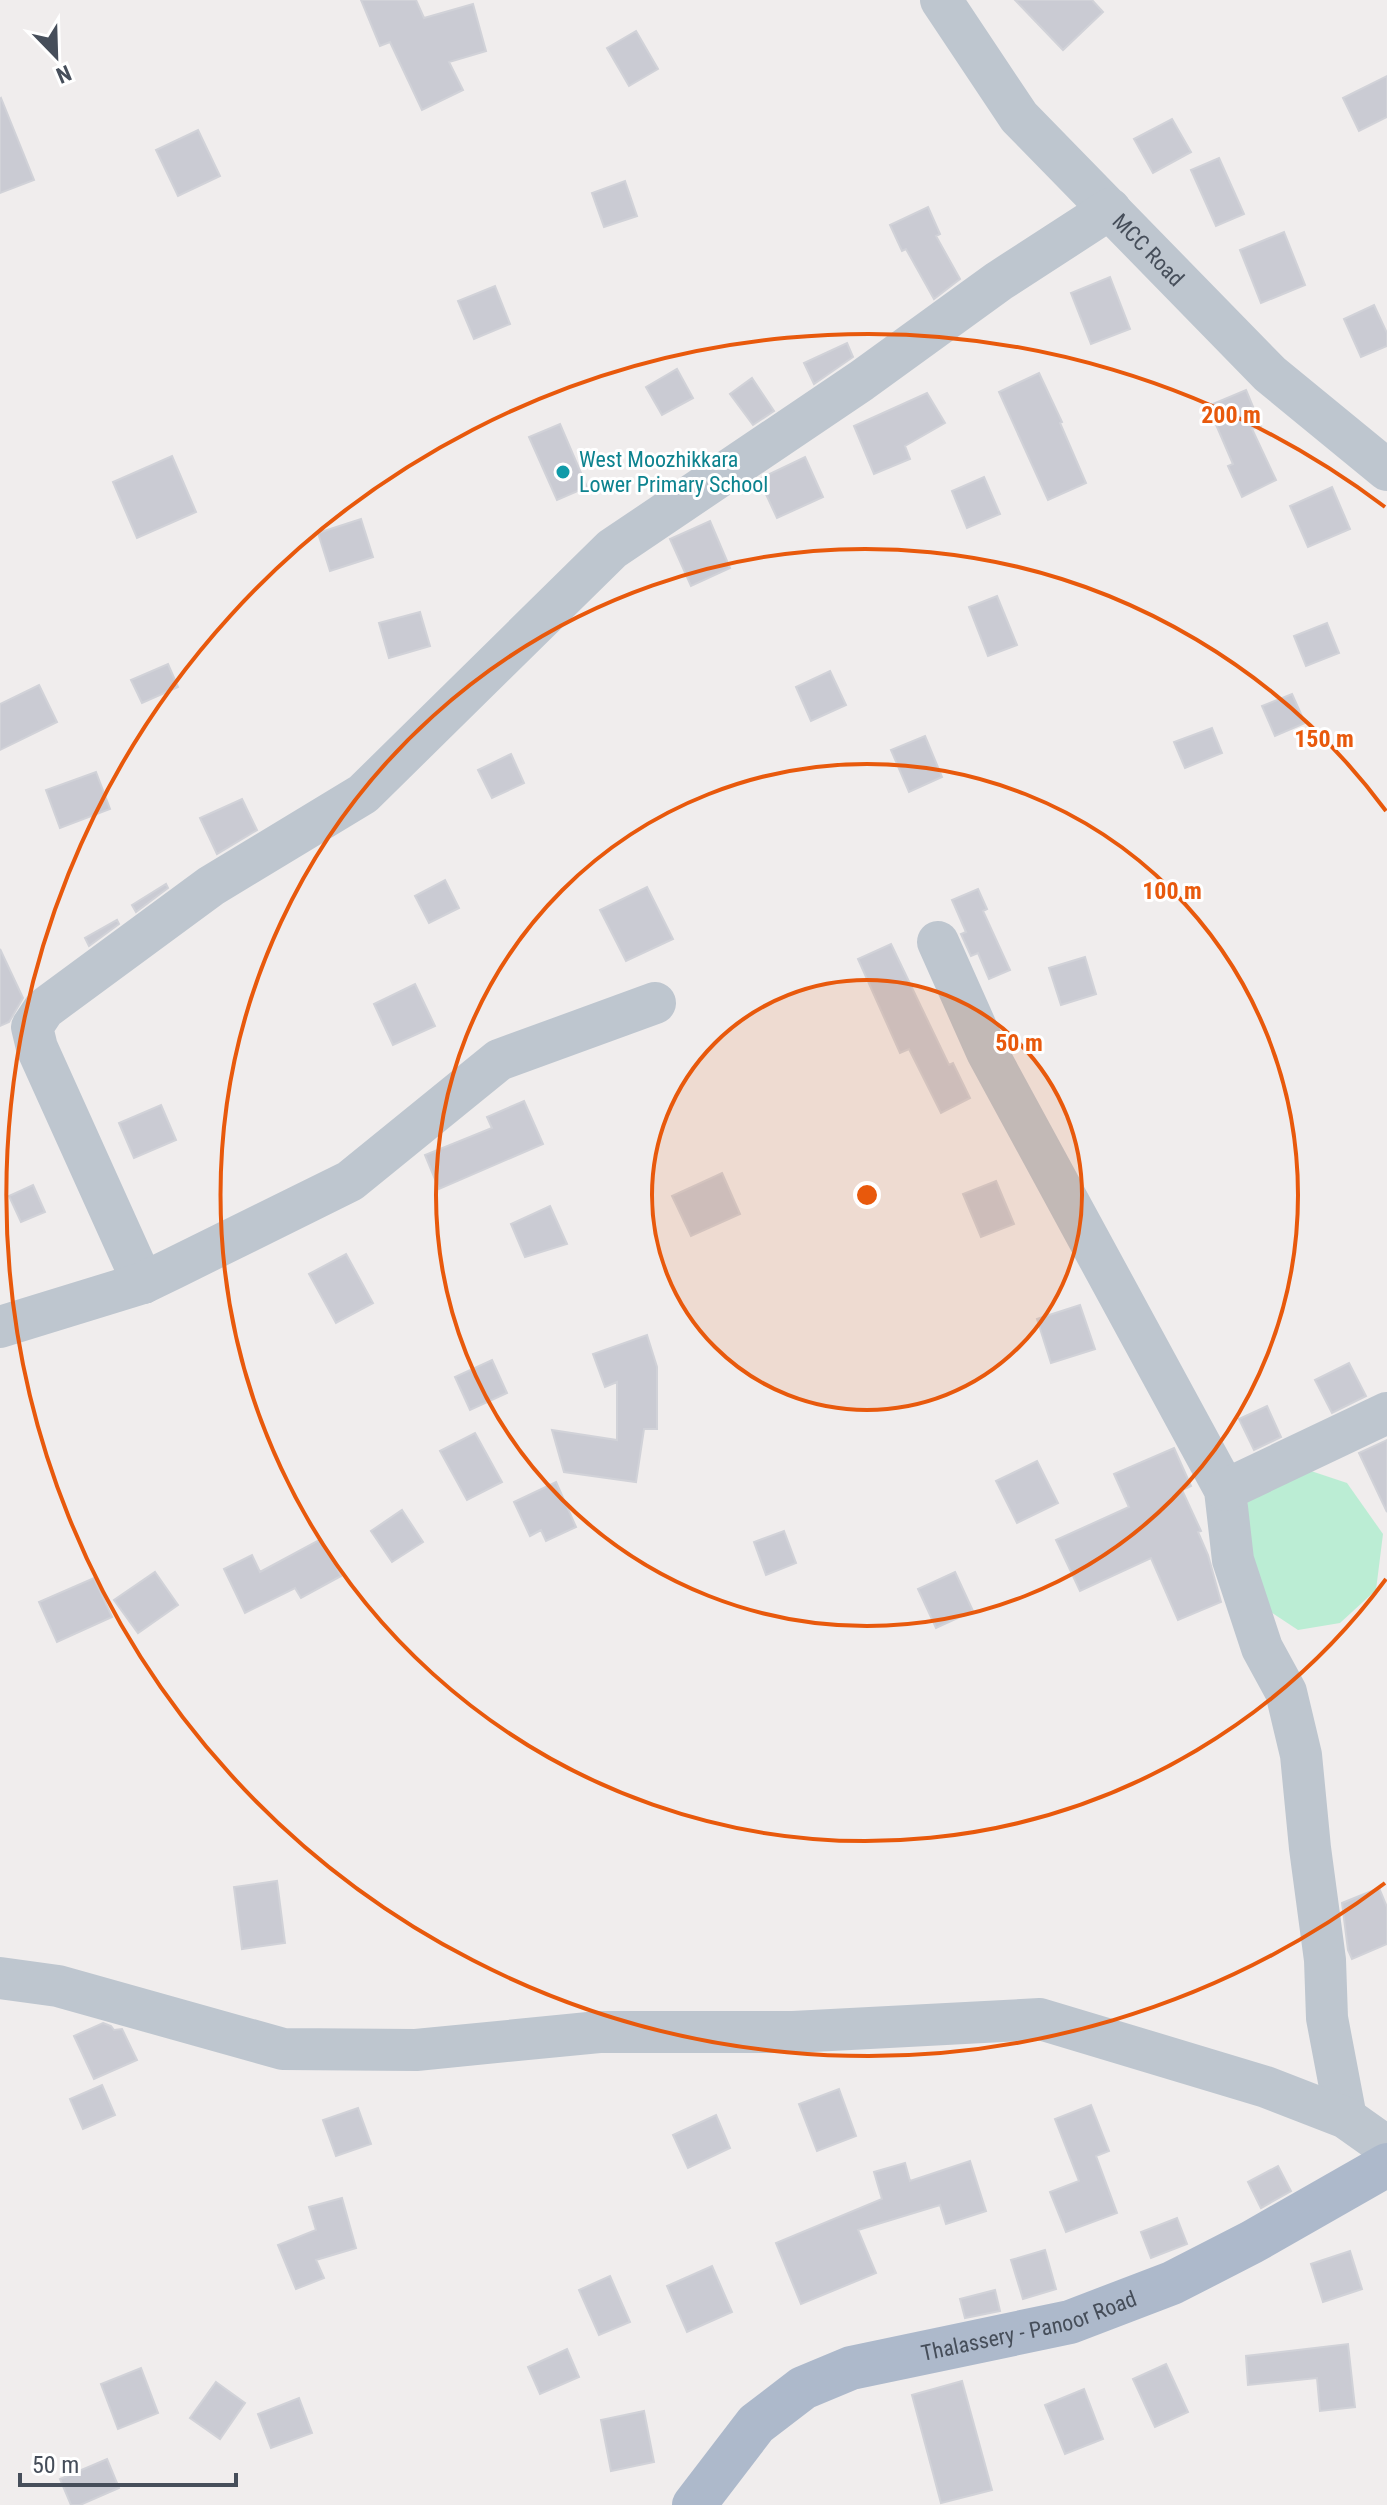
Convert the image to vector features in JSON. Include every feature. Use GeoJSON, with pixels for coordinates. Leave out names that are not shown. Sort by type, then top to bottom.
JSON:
{"type":"FeatureCollection","features":[{"type":"Feature","properties":{"kind":"main road","name":"Thalassery - Panoor Road"},"geometry":{"type":"LineString","coordinates":[[694,2505],[756,2424],[803,2388],[851,2368],[1070,2322],[1158,2289],[1252,2242],[1387,2165]]}},
{"type":"Feature","properties":{"kind":"street","name":"MCC Road"},"geometry":{"type":"LineString","coordinates":[[941,0],[1019,117],[1270,374],[1387,470]]}},
{"type":"Feature","properties":{"kind":"street"},"geometry":{"type":"LineString","coordinates":[[143,1283],[37,1048],[32,1027],[44,1009],[211,886],[363,794],[612,549],[848,390],[999,281],[1110,209]]}},
{"type":"Feature","properties":{"kind":"street"},"geometry":{"type":"LineString","coordinates":[[938,942],[987,1052],[1225,1490],[1233,1560],[1262,1648],[1286,1692],[1301,1755],[1325,1960],[1327,2018],[1346,2118]]}},
{"type":"Feature","properties":{"kind":"street"},"geometry":{"type":"LineString","coordinates":[[0,1327],[143,1283],[350,1181],[499,1060],[655,1003]]}},
{"type":"Feature","properties":{"kind":"street"},"geometry":{"type":"LineString","coordinates":[[1225,1490],[1387,1413]]}},
{"type":"Feature","properties":{"kind":"street"},"geometry":{"type":"LineString","coordinates":[[0,1978],[58,1986],[283,2049],[416,2050],[599,2032],[793,2032],[1040,2019],[1266,2087],[1346,2118],[1387,2147]]}},
{"type":"Feature","properties":{"kind":"green space"},"geometry":{"type":"Polygon","coordinates":[[[1293,1465],[1347,1483],[1383,1534],[1376,1590],[1340,1623],[1298,1630],[1254,1601],[1242,1545],[1249,1492],[1293,1465]]]}},
{"type":"Feature","properties":{"kind":"building"},"geometry":{"type":"Polygon","coordinates":[[[361,0],[416,0],[424,18],[473,4],[486,51],[449,62],[463,90],[422,110],[390,42],[380,46],[361,0]]]}},
{"type":"Feature","properties":{"kind":"building"},"geometry":{"type":"Polygon","coordinates":[[[1015,0],[1092,0],[1103,12],[1063,50],[1015,0]]]}},
{"type":"Feature","properties":{"kind":"building"},"geometry":{"type":"Polygon","coordinates":[[[636,31],[658,69],[629,86],[607,48],[636,31]]]}},
{"type":"Feature","properties":{"kind":"building"},"geometry":{"type":"Polygon","coordinates":[[[1387,76],[1387,117],[1359,131],[1343,98],[1387,76]]]}},
{"type":"Feature","properties":{"kind":"building"},"geometry":{"type":"Polygon","coordinates":[[[0,99],[34,180],[0,193],[0,99]]]}},
{"type":"Feature","properties":{"kind":"building"},"geometry":{"type":"Polygon","coordinates":[[[1172,119],[1191,152],[1153,173],[1134,139],[1172,119]]]}},
{"type":"Feature","properties":{"kind":"building"},"geometry":{"type":"Polygon","coordinates":[[[198,130],[220,176],[178,196],[156,150],[198,130]]]}},
{"type":"Feature","properties":{"kind":"building"},"geometry":{"type":"Polygon","coordinates":[[[1219,158],[1244,214],[1216,226],[1191,170],[1219,158]]]}},
{"type":"Feature","properties":{"kind":"building"},"geometry":{"type":"Polygon","coordinates":[[[625,181],[637,216],[604,227],[592,193],[625,181]]]}},
{"type":"Feature","properties":{"kind":"building"},"geometry":{"type":"Polygon","coordinates":[[[928,207],[940,234],[936,236],[960,279],[934,299],[906,249],[902,251],[890,225],[928,207]]]}},
{"type":"Feature","properties":{"kind":"building"},"geometry":{"type":"Polygon","coordinates":[[[1284,232],[1305,285],[1261,303],[1240,250],[1284,232]]]}},
{"type":"Feature","properties":{"kind":"building"},"geometry":{"type":"Polygon","coordinates":[[[1110,277],[1130,329],[1091,344],[1071,293],[1110,277]]]}},
{"type":"Feature","properties":{"kind":"building"},"geometry":{"type":"Polygon","coordinates":[[[495,286],[510,324],[474,339],[458,301],[495,286]]]}},
{"type":"Feature","properties":{"kind":"building"},"geometry":{"type":"Polygon","coordinates":[[[1374,305],[1387,333],[1387,346],[1361,357],[1344,319],[1374,305]]]}},
{"type":"Feature","properties":{"kind":"building"},"geometry":{"type":"Polygon","coordinates":[[[847,343],[853,357],[814,384],[804,363],[847,343]]]}},
{"type":"Feature","properties":{"kind":"building"},"geometry":{"type":"Polygon","coordinates":[[[677,369],[693,398],[662,415],[646,387],[677,369]]]}},
{"type":"Feature","properties":{"kind":"building"},"geometry":{"type":"Polygon","coordinates":[[[1039,373],[1086,483],[1048,500],[999,392],[1039,373]]]}},
{"type":"Feature","properties":{"kind":"building"},"geometry":{"type":"Polygon","coordinates":[[[752,378],[774,411],[753,425],[730,394],[752,378]]]}},
{"type":"Feature","properties":{"kind":"building"},"geometry":{"type":"Polygon","coordinates":[[[1246,390],[1261,426],[1252,429],[1276,480],[1242,497],[1228,466],[1233,464],[1208,406],[1246,390]]]}},
{"type":"Feature","properties":{"kind":"building"},"geometry":{"type":"Polygon","coordinates":[[[927,393],[945,423],[905,446],[910,459],[874,474],[854,426],[927,393]]]}},
{"type":"Feature","properties":{"kind":"building","name":"West Moozhikkara Lower Primary School"},"geometry":{"type":"Polygon","coordinates":[[[560,424],[587,487],[557,500],[529,437],[560,424]]]}},
{"type":"Feature","properties":{"kind":"building"},"geometry":{"type":"Polygon","coordinates":[[[172,456],[196,512],[137,538],[113,482],[172,456]]]}},
{"type":"Feature","properties":{"kind":"building"},"geometry":{"type":"Polygon","coordinates":[[[805,457],[823,497],[777,518],[759,479],[805,457]]]}},
{"type":"Feature","properties":{"kind":"building"},"geometry":{"type":"Polygon","coordinates":[[[984,477],[1000,514],[967,528],[952,491],[984,477]]]}},
{"type":"Feature","properties":{"kind":"building"},"geometry":{"type":"Polygon","coordinates":[[[1332,487],[1350,529],[1308,547],[1290,506],[1332,487]]]}},
{"type":"Feature","properties":{"kind":"building"},"geometry":{"type":"Polygon","coordinates":[[[361,519],[373,557],[330,571],[318,533],[361,519]]]}},
{"type":"Feature","properties":{"kind":"building"},"geometry":{"type":"Polygon","coordinates":[[[710,521],[730,568],[691,586],[670,539],[710,521]]]}},
{"type":"Feature","properties":{"kind":"building"},"geometry":{"type":"Polygon","coordinates":[[[997,596],[1017,645],[988,656],[969,607],[997,596]]]}},
{"type":"Feature","properties":{"kind":"building"},"geometry":{"type":"Polygon","coordinates":[[[420,612],[430,646],[389,658],[379,623],[420,612]]]}},
{"type":"Feature","properties":{"kind":"building"},"geometry":{"type":"Polygon","coordinates":[[[1327,623],[1339,653],[1306,666],[1294,636],[1327,623]]]}},
{"type":"Feature","properties":{"kind":"building"},"geometry":{"type":"Polygon","coordinates":[[[168,664],[178,687],[142,703],[131,680],[168,664]]]}},
{"type":"Feature","properties":{"kind":"building"},"geometry":{"type":"Polygon","coordinates":[[[830,671],[846,705],[811,721],[796,687],[830,671]]]}},
{"type":"Feature","properties":{"kind":"building"},"geometry":{"type":"Polygon","coordinates":[[[39,685],[57,722],[0,750],[0,704],[39,685]]]}},
{"type":"Feature","properties":{"kind":"building"},"geometry":{"type":"Polygon","coordinates":[[[1292,694],[1305,723],[1275,736],[1262,706],[1292,694]]]}},
{"type":"Feature","properties":{"kind":"building"},"geometry":{"type":"Polygon","coordinates":[[[1212,728],[1222,753],[1185,768],[1174,742],[1212,728]]]}},
{"type":"Feature","properties":{"kind":"building"},"geometry":{"type":"Polygon","coordinates":[[[925,736],[942,777],[909,792],[891,750],[925,736]]]}},
{"type":"Feature","properties":{"kind":"building"},"geometry":{"type":"Polygon","coordinates":[[[511,754],[524,783],[492,798],[478,770],[511,754]]]}},
{"type":"Feature","properties":{"kind":"building"},"geometry":{"type":"Polygon","coordinates":[[[96,772],[110,809],[60,828],[46,790],[96,772]]]}},
{"type":"Feature","properties":{"kind":"building"},"geometry":{"type":"Polygon","coordinates":[[[242,799],[257,830],[217,854],[200,818],[242,799]]]}},
{"type":"Feature","properties":{"kind":"building"},"geometry":{"type":"Polygon","coordinates":[[[445,880],[459,908],[429,923],[415,896],[445,880]]]}},
{"type":"Feature","properties":{"kind":"building"},"geometry":{"type":"Polygon","coordinates":[[[166,884],[168,888],[136,912],[132,905],[166,884]]]}},
{"type":"Feature","properties":{"kind":"building"},"geometry":{"type":"Polygon","coordinates":[[[647,887],[673,939],[626,961],[600,910],[647,887]]]}},
{"type":"Feature","properties":{"kind":"building"},"geometry":{"type":"Polygon","coordinates":[[[978,889],[987,909],[983,911],[1010,970],[989,979],[978,953],[971,956],[961,934],[966,932],[952,900],[978,889]]]}},
{"type":"Feature","properties":{"kind":"building"},"geometry":{"type":"Polygon","coordinates":[[[117,920],[119,924],[89,946],[85,938],[117,920]]]}},
{"type":"Feature","properties":{"kind":"building"},"geometry":{"type":"Polygon","coordinates":[[[891,944],[949,1065],[953,1063],[970,1098],[941,1113],[909,1049],[900,1053],[858,959],[891,944]]]}},
{"type":"Feature","properties":{"kind":"building"},"geometry":{"type":"Polygon","coordinates":[[[0,949],[23,998],[9,1022],[0,1026],[0,949]]]}},
{"type":"Feature","properties":{"kind":"building"},"geometry":{"type":"Polygon","coordinates":[[[1085,957],[1096,994],[1061,1005],[1049,968],[1085,957]]]}},
{"type":"Feature","properties":{"kind":"building"},"geometry":{"type":"Polygon","coordinates":[[[415,984],[435,1026],[393,1045],[374,1004],[415,984]]]}},
{"type":"Feature","properties":{"kind":"building"},"geometry":{"type":"Polygon","coordinates":[[[524,1101],[543,1144],[439,1189],[425,1155],[492,1128],[487,1117],[524,1101]]]}},
{"type":"Feature","properties":{"kind":"building"},"geometry":{"type":"Polygon","coordinates":[[[161,1105],[176,1140],[134,1158],[119,1123],[161,1105]]]}},
{"type":"Feature","properties":{"kind":"building"},"geometry":{"type":"Polygon","coordinates":[[[722,1173],[740,1214],[691,1236],[672,1196],[722,1173]]]}},
{"type":"Feature","properties":{"kind":"building"},"geometry":{"type":"Polygon","coordinates":[[[996,1181],[1014,1224],[981,1237],[963,1194],[996,1181]]]}},
{"type":"Feature","properties":{"kind":"building"},"geometry":{"type":"Polygon","coordinates":[[[33,1185],[45,1212],[21,1222],[9,1196],[33,1185]]]}},
{"type":"Feature","properties":{"kind":"building"},"geometry":{"type":"Polygon","coordinates":[[[550,1206],[567,1244],[525,1257],[511,1224],[550,1206]]]}},
{"type":"Feature","properties":{"kind":"building"},"geometry":{"type":"Polygon","coordinates":[[[346,1254],[373,1303],[336,1323],[309,1274],[346,1254]]]}},
{"type":"Feature","properties":{"kind":"building"},"geometry":{"type":"Polygon","coordinates":[[[1080,1305],[1095,1349],[1051,1363],[1037,1319],[1080,1305]]]}},
{"type":"Feature","properties":{"kind":"building"},"geometry":{"type":"Polygon","coordinates":[[[647,1335],[657,1367],[657,1429],[644,1429],[636,1482],[564,1472],[552,1430],[617,1440],[617,1382],[605,1387],[593,1354],[647,1335]]]}},
{"type":"Feature","properties":{"kind":"building"},"geometry":{"type":"Polygon","coordinates":[[[492,1360],[507,1393],[470,1410],[455,1377],[492,1360]]]}},
{"type":"Feature","properties":{"kind":"building"},"geometry":{"type":"Polygon","coordinates":[[[1349,1363],[1366,1396],[1332,1413],[1315,1380],[1349,1363]]]}},
{"type":"Feature","properties":{"kind":"building"},"geometry":{"type":"Polygon","coordinates":[[[1267,1406],[1281,1437],[1254,1450],[1239,1419],[1267,1406]]]}},
{"type":"Feature","properties":{"kind":"building"},"geometry":{"type":"Polygon","coordinates":[[[475,1433],[502,1482],[467,1500],[440,1451],[475,1433]]]}},
{"type":"Feature","properties":{"kind":"building"},"geometry":{"type":"Polygon","coordinates":[[[1387,1440],[1387,1512],[1359,1453],[1387,1440]]]}},
{"type":"Feature","properties":{"kind":"building"},"geometry":{"type":"Polygon","coordinates":[[[1174,1448],[1191,1486],[1182,1490],[1201,1531],[1198,1532],[1221,1602],[1178,1620],[1151,1558],[1080,1591],[1056,1540],[1129,1507],[1114,1474],[1174,1448]]]}},
{"type":"Feature","properties":{"kind":"building"},"geometry":{"type":"Polygon","coordinates":[[[1037,1461],[1058,1503],[1017,1523],[996,1481],[1037,1461]]]}},
{"type":"Feature","properties":{"kind":"building"},"geometry":{"type":"Polygon","coordinates":[[[556,1482],[576,1527],[546,1541],[541,1530],[530,1536],[514,1502],[556,1482]]]}},
{"type":"Feature","properties":{"kind":"building"},"geometry":{"type":"Polygon","coordinates":[[[402,1510],[423,1542],[392,1562],[371,1531],[402,1510]]]}},
{"type":"Feature","properties":{"kind":"building"},"geometry":{"type":"Polygon","coordinates":[[[784,1531],[796,1563],[766,1575],[754,1542],[784,1531]]]}},
{"type":"Feature","properties":{"kind":"building"},"geometry":{"type":"Polygon","coordinates":[[[321,1539],[341,1576],[301,1598],[295,1588],[245,1613],[224,1569],[252,1555],[260,1572],[321,1539]]]}},
{"type":"Feature","properties":{"kind":"building"},"geometry":{"type":"Polygon","coordinates":[[[155,1572],[178,1605],[138,1633],[114,1600],[155,1572]]]}},
{"type":"Feature","properties":{"kind":"building"},"geometry":{"type":"Polygon","coordinates":[[[955,1572],[973,1611],[936,1628],[918,1589],[955,1572]]]}},
{"type":"Feature","properties":{"kind":"building"},"geometry":{"type":"Polygon","coordinates":[[[94,1578],[112,1617],[57,1642],[39,1602],[94,1578]]]}},
{"type":"Feature","properties":{"kind":"building"},"geometry":{"type":"Polygon","coordinates":[[[277,1881],[285,1943],[242,1949],[234,1887],[277,1881]]]}},
{"type":"Feature","properties":{"kind":"building"},"geometry":{"type":"Polygon","coordinates":[[[1379,1888],[1387,1907],[1387,1944],[1352,1959],[1342,1903],[1379,1888]]]}},
{"type":"Feature","properties":{"kind":"building"},"geometry":{"type":"Polygon","coordinates":[[[103,2023],[114,2030],[122,2029],[137,2060],[94,2079],[74,2036],[103,2023]]]}},
{"type":"Feature","properties":{"kind":"building"},"geometry":{"type":"Polygon","coordinates":[[[102,2085],[115,2115],[83,2129],[70,2099],[102,2085]]]}},
{"type":"Feature","properties":{"kind":"building"},"geometry":{"type":"Polygon","coordinates":[[[839,2089],[856,2136],[817,2151],[799,2104],[839,2089]]]}},
{"type":"Feature","properties":{"kind":"building"},"geometry":{"type":"Polygon","coordinates":[[[1091,2105],[1109,2151],[1096,2156],[1117,2213],[1066,2232],[1050,2192],[1079,2181],[1055,2119],[1091,2105]]]}},
{"type":"Feature","properties":{"kind":"building"},"geometry":{"type":"Polygon","coordinates":[[[358,2108],[371,2144],[336,2156],[323,2120],[358,2108]]]}},
{"type":"Feature","properties":{"kind":"building"},"geometry":{"type":"Polygon","coordinates":[[[716,2115],[730,2148],[688,2168],[673,2135],[716,2115]]]}},
{"type":"Feature","properties":{"kind":"building"},"geometry":{"type":"Polygon","coordinates":[[[970,2161],[986,2211],[946,2224],[940,2205],[858,2230],[876,2273],[801,2304],[776,2243],[882,2199],[874,2172],[905,2163],[910,2181],[970,2161]]]}},
{"type":"Feature","properties":{"kind":"building"},"geometry":{"type":"Polygon","coordinates":[[[1278,2166],[1291,2191],[1261,2208],[1248,2182],[1278,2166]]]}},
{"type":"Feature","properties":{"kind":"building"},"geometry":{"type":"Polygon","coordinates":[[[342,2198],[356,2248],[316,2260],[324,2278],[296,2289],[278,2245],[316,2230],[309,2207],[342,2198]]]}},
{"type":"Feature","properties":{"kind":"building"},"geometry":{"type":"Polygon","coordinates":[[[1177,2218],[1187,2244],[1151,2258],[1141,2232],[1177,2218]]]}},
{"type":"Feature","properties":{"kind":"building"},"geometry":{"type":"Polygon","coordinates":[[[1045,2250],[1056,2289],[1023,2299],[1011,2260],[1045,2250]]]}},
{"type":"Feature","properties":{"kind":"building"},"geometry":{"type":"Polygon","coordinates":[[[1350,2251],[1362,2289],[1323,2302],[1311,2264],[1350,2251]]]}},
{"type":"Feature","properties":{"kind":"building"},"geometry":{"type":"Polygon","coordinates":[[[712,2266],[732,2312],[687,2332],[667,2286],[712,2266]]]}},
{"type":"Feature","properties":{"kind":"building"},"geometry":{"type":"Polygon","coordinates":[[[610,2276],[630,2322],[599,2335],[579,2290],[610,2276]]]}},
{"type":"Feature","properties":{"kind":"building"},"geometry":{"type":"Polygon","coordinates":[[[995,2290],[1000,2311],[965,2318],[960,2299],[995,2290]]]}},
{"type":"Feature","properties":{"kind":"building"},"geometry":{"type":"Polygon","coordinates":[[[1348,2344],[1355,2407],[1320,2411],[1317,2378],[1248,2385],[1246,2356],[1348,2344]]]}},
{"type":"Feature","properties":{"kind":"building"},"geometry":{"type":"Polygon","coordinates":[[[567,2349],[579,2377],[540,2394],[528,2367],[567,2349]]]}},
{"type":"Feature","properties":{"kind":"building"},"geometry":{"type":"Polygon","coordinates":[[[1166,2364],[1188,2412],[1155,2427],[1133,2379],[1166,2364]]]}},
{"type":"Feature","properties":{"kind":"building"},"geometry":{"type":"Polygon","coordinates":[[[141,2368],[158,2413],[118,2429],[101,2384],[141,2368]]]}},
{"type":"Feature","properties":{"kind":"building"},"geometry":{"type":"Polygon","coordinates":[[[962,2381],[992,2490],[941,2503],[912,2395],[962,2381]]]}},
{"type":"Feature","properties":{"kind":"building"},"geometry":{"type":"Polygon","coordinates":[[[216,2382],[245,2403],[220,2439],[190,2418],[216,2382]]]}},
{"type":"Feature","properties":{"kind":"building"},"geometry":{"type":"Polygon","coordinates":[[[1084,2389],[1103,2439],[1065,2454],[1045,2405],[1084,2389]]]}},
{"type":"Feature","properties":{"kind":"building"},"geometry":{"type":"Polygon","coordinates":[[[299,2398],[312,2433],[271,2448],[258,2414],[299,2398]]]}},
{"type":"Feature","properties":{"kind":"building"},"geometry":{"type":"Polygon","coordinates":[[[644,2411],[654,2462],[611,2471],[601,2420],[644,2411]]]}},
{"type":"Feature","properties":{"kind":"building"},"geometry":{"type":"Polygon","coordinates":[[[107,2459],[119,2488],[80,2505],[71,2505],[60,2479],[107,2459]]]}},
{"type":"Feature","properties":{"kind":"place","name":"West Moozhikkara Lower Primary School"},"geometry":{"type":"Point","coordinates":[563,472]}}]}
